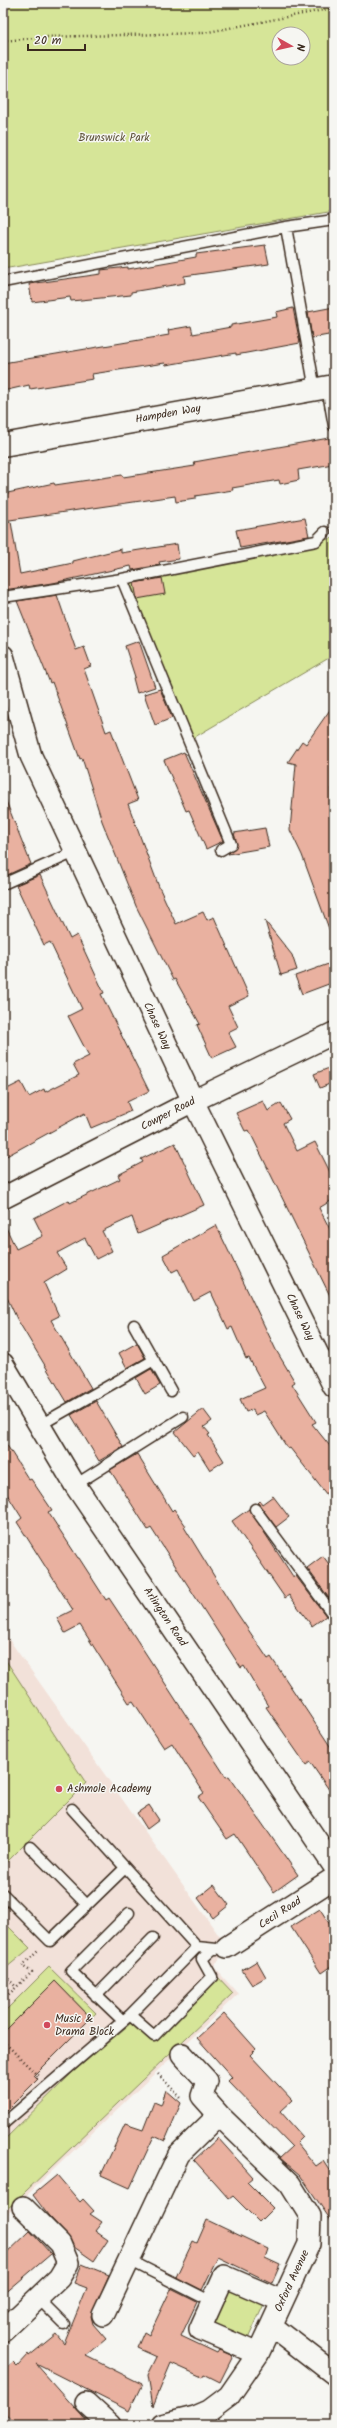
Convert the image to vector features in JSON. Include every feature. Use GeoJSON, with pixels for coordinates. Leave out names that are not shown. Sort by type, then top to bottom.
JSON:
{"type":"FeatureCollection","features":[{"type":"Feature","properties":{"kind":"street","name":"Hampden Way"},"geometry":{"type":"LineString","coordinates":[[3,445],[261,397],[326,388]]}},
{"type":"Feature","properties":{"kind":"street","name":"Chase Way"},"geometry":{"type":"LineString","coordinates":[[3,656],[31,756],[193,1101],[334,1387]]}},
{"type":"Feature","properties":{"kind":"street","name":"Cowper Road"},"geometry":{"type":"LineString","coordinates":[[3,1198],[193,1101],[334,1033]]}},
{"type":"Feature","properties":{"kind":"street","name":"Arlington Road"},"geometry":{"type":"LineString","coordinates":[[3,1364],[76,1485],[334,1866]]}},
{"type":"Feature","properties":{"kind":"street","name":"Cecil Road"},"geometry":{"type":"LineString","coordinates":[[219,1948],[334,1878]]}},
{"type":"Feature","properties":{"kind":"street","name":"Oxford Avenue"},"geometry":{"type":"LineString","coordinates":[[162,2425],[195,2417],[209,2411],[229,2396],[258,2354],[309,2244],[310,2216],[290,2184],[219,2115],[202,2096],[208,2081],[182,2054]]}},
{"type":"Feature","properties":{"kind":"street"},"geometry":{"type":"LineString","coordinates":[[103,2315],[179,2154],[219,2115]]}},
{"type":"Feature","properties":{"kind":"street"},"geometry":{"type":"LineString","coordinates":[[3,2330],[59,2278],[68,2263],[60,2244],[23,2207]]}},
{"type":"Feature","properties":{"kind":"street"},"geometry":{"type":"LineString","coordinates":[[258,2354],[200,2329],[212,2302],[224,2276],[282,2301]]}},
{"type":"Feature","properties":{"kind":"street"},"geometry":{"type":"LineString","coordinates":[[272,2326],[334,2374]]}},
{"type":"Feature","properties":{"kind":"street"},"geometry":{"type":"LineString","coordinates":[[86,2403],[110,2425]]}},
{"type":"Feature","properties":{"kind":"lane"},"geometry":{"type":"LineString","coordinates":[[3,282],[286,227],[334,220]]}},
{"type":"Feature","properties":{"kind":"lane"},"geometry":{"type":"LineString","coordinates":[[286,227],[334,426]]}},
{"type":"Feature","properties":{"kind":"lane"},"geometry":{"type":"LineString","coordinates":[[3,597],[122,579],[316,541],[325,532]]}},
{"type":"Feature","properties":{"kind":"lane"},"geometry":{"type":"LineString","coordinates":[[122,579],[231,844],[222,850]]}},
{"type":"Feature","properties":{"kind":"lane"},"geometry":{"type":"LineString","coordinates":[[3,884],[75,852]]}},
{"type":"Feature","properties":{"kind":"lane"},"geometry":{"type":"LineString","coordinates":[[134,1325],[171,1391]]}},
{"type":"Feature","properties":{"kind":"lane"},"geometry":{"type":"LineString","coordinates":[[40,1425],[154,1360]]}},
{"type":"Feature","properties":{"kind":"lane"},"geometry":{"type":"LineString","coordinates":[[76,1485],[183,1417]]}},
{"type":"Feature","properties":{"kind":"lane"},"geometry":{"type":"LineString","coordinates":[[256,1509],[334,1616]]}},
{"type":"Feature","properties":{"kind":"lane"},"geometry":{"type":"LineString","coordinates":[[72,1809],[197,1947],[219,1948]]}},
{"type":"Feature","properties":{"kind":"lane"},"geometry":{"type":"LineString","coordinates":[[30,1847],[87,1905]]}},
{"type":"Feature","properties":{"kind":"lane"},"geometry":{"type":"LineString","coordinates":[[3,1894],[50,1941],[125,1868]]}},
{"type":"Feature","properties":{"kind":"lane"},"geometry":{"type":"LineString","coordinates":[[129,1914],[71,1971],[96,1996],[154,2036],[212,1977],[202,1959],[219,1948]]}},
{"type":"Feature","properties":{"kind":"lane"},"geometry":{"type":"LineString","coordinates":[[96,1996],[153,1938]]}},
{"type":"Feature","properties":{"kind":"lane"},"geometry":{"type":"LineString","coordinates":[[3,2124],[126,2018],[197,1947]]}},
{"type":"Feature","properties":{"kind":"lane"},"geometry":{"type":"LineString","coordinates":[[129,2260],[212,2302]]}},
{"type":"Feature","properties":{"kind":"lane"},"geometry":{"type":"LineString","coordinates":[[38,2298],[64,2324]]}},
{"type":"Feature","properties":{"kind":"path"},"geometry":{"type":"LineString","coordinates":[[3,41],[44,37],[203,33],[334,8]]}},
{"type":"Feature","properties":{"kind":"path"},"geometry":{"type":"LineString","coordinates":[[3,2000],[32,1972],[22,1966],[50,1941]]}},
{"type":"Feature","properties":{"kind":"path"},"geometry":{"type":"LineString","coordinates":[[3,1973],[16,1987]]}},
{"type":"Feature","properties":{"kind":"path"},"geometry":{"type":"LineString","coordinates":[[3,2041],[48,2086]]}},
{"type":"Feature","properties":{"kind":"shaded area","name":"Ashmole Academy"},"geometry":{"type":"Polygon","coordinates":[[[3,1631],[227,1947],[214,1967],[238,1994],[3,2218],[3,1631]]]}},
{"type":"Feature","properties":{"kind":"green space","name":"Brunswick Park"},"geometry":{"type":"Polygon","coordinates":[[[3,3],[334,3],[334,211],[3,269],[3,3]]]}},
{"type":"Feature","properties":{"kind":"green space"},"geometry":{"type":"Polygon","coordinates":[[[334,538],[334,655],[188,741],[121,579],[334,538]]]}},
{"type":"Feature","properties":{"kind":"green space"},"geometry":{"type":"Polygon","coordinates":[[[3,1656],[86,1783],[3,1866],[3,1656]]]}},
{"type":"Feature","properties":{"kind":"green space"},"geometry":{"type":"Polygon","coordinates":[[[3,1921],[30,1948],[6,1968],[3,1965],[3,1921]]]}},
{"type":"Feature","properties":{"kind":"green space"},"geometry":{"type":"Polygon","coordinates":[[[49,1967],[96,2013],[91,2018],[55,1981],[3,2033],[3,2013],[49,1967]]]}},
{"type":"Feature","properties":{"kind":"green space"},"geometry":{"type":"Polygon","coordinates":[[[216,1975],[233,1993],[3,2213],[3,2141],[73,2072],[131,2023],[154,2041],[216,1975]]]}},
{"type":"Feature","properties":{"kind":"green space"},"geometry":{"type":"Polygon","coordinates":[[[228,2284],[265,2302],[246,2343],[208,2325],[228,2284]]]}},
{"type":"Feature","properties":{"kind":"building"},"geometry":{"type":"Polygon","coordinates":[[[265,245],[269,264],[184,276],[185,283],[131,292],[131,295],[71,301],[70,297],[32,302],[29,284],[101,274],[101,270],[128,267],[128,269],[196,257],[196,254],[265,245]]]}},
{"type":"Feature","properties":{"kind":"building"},"geometry":{"type":"Polygon","coordinates":[[[334,307],[334,334],[312,338],[308,312],[334,307]]]}},
{"type":"Feature","properties":{"kind":"building"},"geometry":{"type":"Polygon","coordinates":[[[293,308],[300,343],[236,355],[236,353],[166,365],[165,363],[92,374],[93,379],[30,389],[29,385],[3,391],[3,363],[169,335],[168,330],[191,326],[193,334],[231,327],[231,325],[277,317],[276,312],[293,308]]]}},
{"type":"Feature","properties":{"kind":"building"},"geometry":{"type":"Polygon","coordinates":[[[329,438],[333,464],[298,470],[299,480],[280,484],[279,480],[232,488],[233,490],[195,496],[195,499],[176,502],[175,496],[3,521],[3,494],[54,483],[55,485],[122,475],[123,477],[195,466],[194,462],[329,438]]]}},
{"type":"Feature","properties":{"kind":"building"},"geometry":{"type":"Polygon","coordinates":[[[305,518],[309,536],[240,548],[236,530],[305,518]]]}},
{"type":"Feature","properties":{"kind":"building"},"geometry":{"type":"Polygon","coordinates":[[[11,522],[20,574],[73,563],[73,561],[121,549],[121,553],[177,544],[179,559],[159,562],[160,565],[132,570],[131,566],[53,583],[3,590],[3,523],[11,522]]]}},
{"type":"Feature","properties":{"kind":"building"},"geometry":{"type":"Polygon","coordinates":[[[162,578],[165,594],[137,599],[134,583],[162,578]]]}},
{"type":"Feature","properties":{"kind":"building"},"geometry":{"type":"Polygon","coordinates":[[[57,595],[76,650],[84,647],[91,666],[84,669],[106,732],[111,730],[138,800],[128,804],[159,887],[176,924],[203,912],[207,920],[214,917],[249,996],[228,1006],[238,1027],[228,1032],[236,1047],[212,1058],[197,1025],[200,1024],[175,979],[173,980],[136,906],[102,821],[82,758],[80,759],[52,682],[50,683],[17,601],[57,595]]]}},
{"type":"Feature","properties":{"kind":"building"},"geometry":{"type":"Polygon","coordinates":[[[139,641],[155,687],[137,693],[133,678],[135,677],[125,646],[139,641]]]}},
{"type":"Feature","properties":{"kind":"building"},"geometry":{"type":"Polygon","coordinates":[[[160,689],[172,718],[155,725],[144,694],[160,689]]]}},
{"type":"Feature","properties":{"kind":"building"},"geometry":{"type":"Polygon","coordinates":[[[334,704],[334,789],[331,789],[332,819],[334,825],[334,937],[332,937],[302,855],[290,830],[296,764],[288,762],[302,741],[306,744],[334,704]]]}},
{"type":"Feature","properties":{"kind":"building"},"geometry":{"type":"Polygon","coordinates":[[[184,752],[223,841],[206,849],[189,810],[186,811],[164,760],[184,752]]]}},
{"type":"Feature","properties":{"kind":"building"},"geometry":{"type":"Polygon","coordinates":[[[4,796],[31,864],[3,877],[3,797],[4,796]]]}},
{"type":"Feature","properties":{"kind":"building"},"geometry":{"type":"Polygon","coordinates":[[[265,828],[269,847],[228,854],[237,845],[234,833],[265,828]]]}},
{"type":"Feature","properties":{"kind":"building"},"geometry":{"type":"Polygon","coordinates":[[[40,875],[70,939],[77,935],[104,993],[101,994],[149,1091],[127,1102],[131,1111],[91,1128],[85,1113],[3,1158],[3,1091],[21,1082],[29,1097],[44,1089],[45,1092],[79,1075],[73,1064],[89,1056],[68,1016],[82,1009],[50,942],[44,945],[16,885],[40,875]]]}},
{"type":"Feature","properties":{"kind":"building"},"geometry":{"type":"Polygon","coordinates":[[[265,921],[292,955],[297,970],[281,975],[265,921]]]}},
{"type":"Feature","properties":{"kind":"building"},"geometry":{"type":"Polygon","coordinates":[[[334,962],[334,982],[302,994],[295,976],[334,962]]]}},
{"type":"Feature","properties":{"kind":"building"},"geometry":{"type":"Polygon","coordinates":[[[334,1066],[334,1082],[320,1088],[314,1074],[334,1066]]]}},
{"type":"Feature","properties":{"kind":"building"},"geometry":{"type":"Polygon","coordinates":[[[263,1101],[268,1111],[281,1103],[290,1119],[283,1123],[297,1151],[315,1142],[334,1180],[334,1199],[319,1208],[334,1237],[334,1304],[249,1130],[245,1131],[236,1113],[263,1101]]]}},
{"type":"Feature","properties":{"kind":"building"},"geometry":{"type":"Polygon","coordinates":[[[175,1143],[204,1205],[138,1234],[132,1217],[102,1231],[112,1251],[96,1259],[85,1238],[57,1253],[67,1269],[44,1283],[59,1316],[51,1320],[91,1388],[67,1402],[17,1319],[3,1289],[3,1221],[16,1249],[43,1236],[34,1218],[69,1200],[70,1203],[120,1179],[118,1175],[143,1162],[141,1159],[175,1143]]]}},
{"type":"Feature","properties":{"kind":"building"},"geometry":{"type":"Polygon","coordinates":[[[216,1225],[276,1350],[295,1382],[292,1384],[316,1422],[312,1424],[334,1451],[334,1504],[290,1448],[288,1449],[264,1411],[255,1415],[253,1409],[246,1412],[240,1399],[265,1388],[249,1358],[246,1359],[232,1327],[228,1329],[211,1292],[194,1301],[178,1269],[172,1272],[163,1255],[216,1225]]]}},
{"type":"Feature","properties":{"kind":"building"},"geometry":{"type":"Polygon","coordinates":[[[137,1343],[145,1358],[127,1368],[119,1353],[137,1343]]]}},
{"type":"Feature","properties":{"kind":"building"},"geometry":{"type":"Polygon","coordinates":[[[151,1369],[160,1385],[145,1394],[136,1378],[151,1369]]]}},
{"type":"Feature","properties":{"kind":"building"},"geometry":{"type":"Polygon","coordinates":[[[96,1401],[123,1447],[99,1461],[71,1415],[96,1401]]]}},
{"type":"Feature","properties":{"kind":"building"},"geometry":{"type":"Polygon","coordinates":[[[203,1409],[212,1421],[204,1427],[210,1434],[208,1435],[224,1461],[210,1470],[198,1451],[193,1455],[175,1432],[203,1409]]]}},
{"type":"Feature","properties":{"kind":"building"},"geometry":{"type":"Polygon","coordinates":[[[3,1439],[29,1480],[31,1479],[52,1510],[48,1512],[106,1600],[109,1598],[226,1777],[229,1776],[298,1875],[274,1892],[235,1834],[227,1839],[198,1797],[204,1793],[172,1743],[164,1748],[133,1701],[129,1703],[80,1625],[65,1633],[57,1618],[73,1610],[17,1522],[22,1518],[3,1488],[3,1439]]]}},
{"type":"Feature","properties":{"kind":"building"},"geometry":{"type":"Polygon","coordinates":[[[137,1454],[172,1511],[174,1509],[186,1526],[184,1527],[235,1610],[268,1659],[271,1657],[334,1752],[334,1797],[310,1762],[306,1765],[266,1707],[268,1706],[244,1666],[241,1668],[151,1528],[148,1530],[110,1470],[137,1454]]]}},
{"type":"Feature","properties":{"kind":"building"},"geometry":{"type":"Polygon","coordinates":[[[273,1496],[289,1517],[276,1527],[258,1503],[260,1501],[262,1504],[273,1496]]]}},
{"type":"Feature","properties":{"kind":"building"},"geometry":{"type":"Polygon","coordinates":[[[249,1509],[294,1578],[296,1576],[326,1616],[312,1626],[289,1595],[285,1598],[232,1521],[249,1509]]]}},
{"type":"Feature","properties":{"kind":"building"},"geometry":{"type":"Polygon","coordinates":[[[323,1556],[334,1571],[334,1605],[307,1568],[323,1556]]]}},
{"type":"Feature","properties":{"kind":"building"},"geometry":{"type":"Polygon","coordinates":[[[149,1805],[159,1820],[147,1829],[137,1813],[149,1805]]]}},
{"type":"Feature","properties":{"kind":"building"},"geometry":{"type":"Polygon","coordinates":[[[214,1885],[229,1905],[213,1918],[198,1898],[214,1885]]]}},
{"type":"Feature","properties":{"kind":"building"},"geometry":{"type":"Polygon","coordinates":[[[320,1909],[334,1931],[334,1964],[321,1973],[291,1927],[320,1909]]]}},
{"type":"Feature","properties":{"kind":"building"},"geometry":{"type":"Polygon","coordinates":[[[257,1961],[266,1977],[252,1985],[242,1970],[257,1961]]]}},
{"type":"Feature","properties":{"kind":"building","name":"Music & Drama Block"},"geometry":{"type":"Polygon","coordinates":[[[55,1981],[91,2018],[34,2075],[38,2079],[3,2114],[3,2033],[55,1981]]]}},
{"type":"Feature","properties":{"kind":"building"},"geometry":{"type":"Polygon","coordinates":[[[224,2013],[256,2049],[250,2055],[292,2100],[280,2111],[303,2137],[297,2143],[316,2166],[323,2161],[334,2178],[334,2225],[300,2175],[280,2158],[292,2147],[228,2081],[232,2077],[197,2038],[224,2013]]]}},
{"type":"Feature","properties":{"kind":"building"},"geometry":{"type":"Polygon","coordinates":[[[166,2090],[181,2103],[165,2141],[154,2136],[130,2188],[101,2175],[125,2124],[143,2130],[154,2102],[161,2105],[166,2090]]]}},
{"type":"Feature","properties":{"kind":"building"},"geometry":{"type":"Polygon","coordinates":[[[218,2138],[253,2177],[247,2182],[273,2208],[259,2222],[233,2196],[229,2199],[194,2160],[218,2138]]]}},
{"type":"Feature","properties":{"kind":"building"},"geometry":{"type":"Polygon","coordinates":[[[57,2175],[80,2202],[83,2199],[94,2211],[90,2214],[102,2222],[95,2231],[108,2240],[94,2261],[74,2247],[68,2236],[48,2215],[33,2195],[57,2175]]]}},
{"type":"Feature","properties":{"kind":"building"},"geometry":{"type":"Polygon","coordinates":[[[207,2220],[268,2249],[265,2258],[280,2265],[272,2283],[218,2257],[202,2290],[176,2277],[193,2241],[197,2243],[207,2220]]]}},
{"type":"Feature","properties":{"kind":"building"},"geometry":{"type":"Polygon","coordinates":[[[30,2231],[51,2254],[3,2295],[3,2257],[30,2231]]]}},
{"type":"Feature","properties":{"kind":"building"},"geometry":{"type":"Polygon","coordinates":[[[82,2264],[109,2275],[91,2316],[93,2324],[106,2339],[86,2356],[142,2384],[129,2411],[36,2364],[90,2425],[17,2425],[3,2412],[3,2371],[13,2362],[17,2366],[28,2354],[29,2356],[56,2334],[64,2344],[87,2288],[74,2283],[82,2264]]]}},
{"type":"Feature","properties":{"kind":"building"},"geometry":{"type":"Polygon","coordinates":[[[171,2289],[197,2302],[181,2336],[217,2353],[219,2350],[233,2356],[220,2382],[204,2374],[202,2377],[171,2363],[153,2406],[148,2375],[157,2357],[137,2348],[144,2332],[149,2335],[171,2289]]]}},
{"type":"Feature","properties":{"kind":"place","name":"Ashmole Academy"},"geometry":{"type":"Point","coordinates":[59,1789]}},
{"type":"Feature","properties":{"kind":"place","name":"Music & Drama Block"},"geometry":{"type":"Point","coordinates":[47,2025]}}]}
